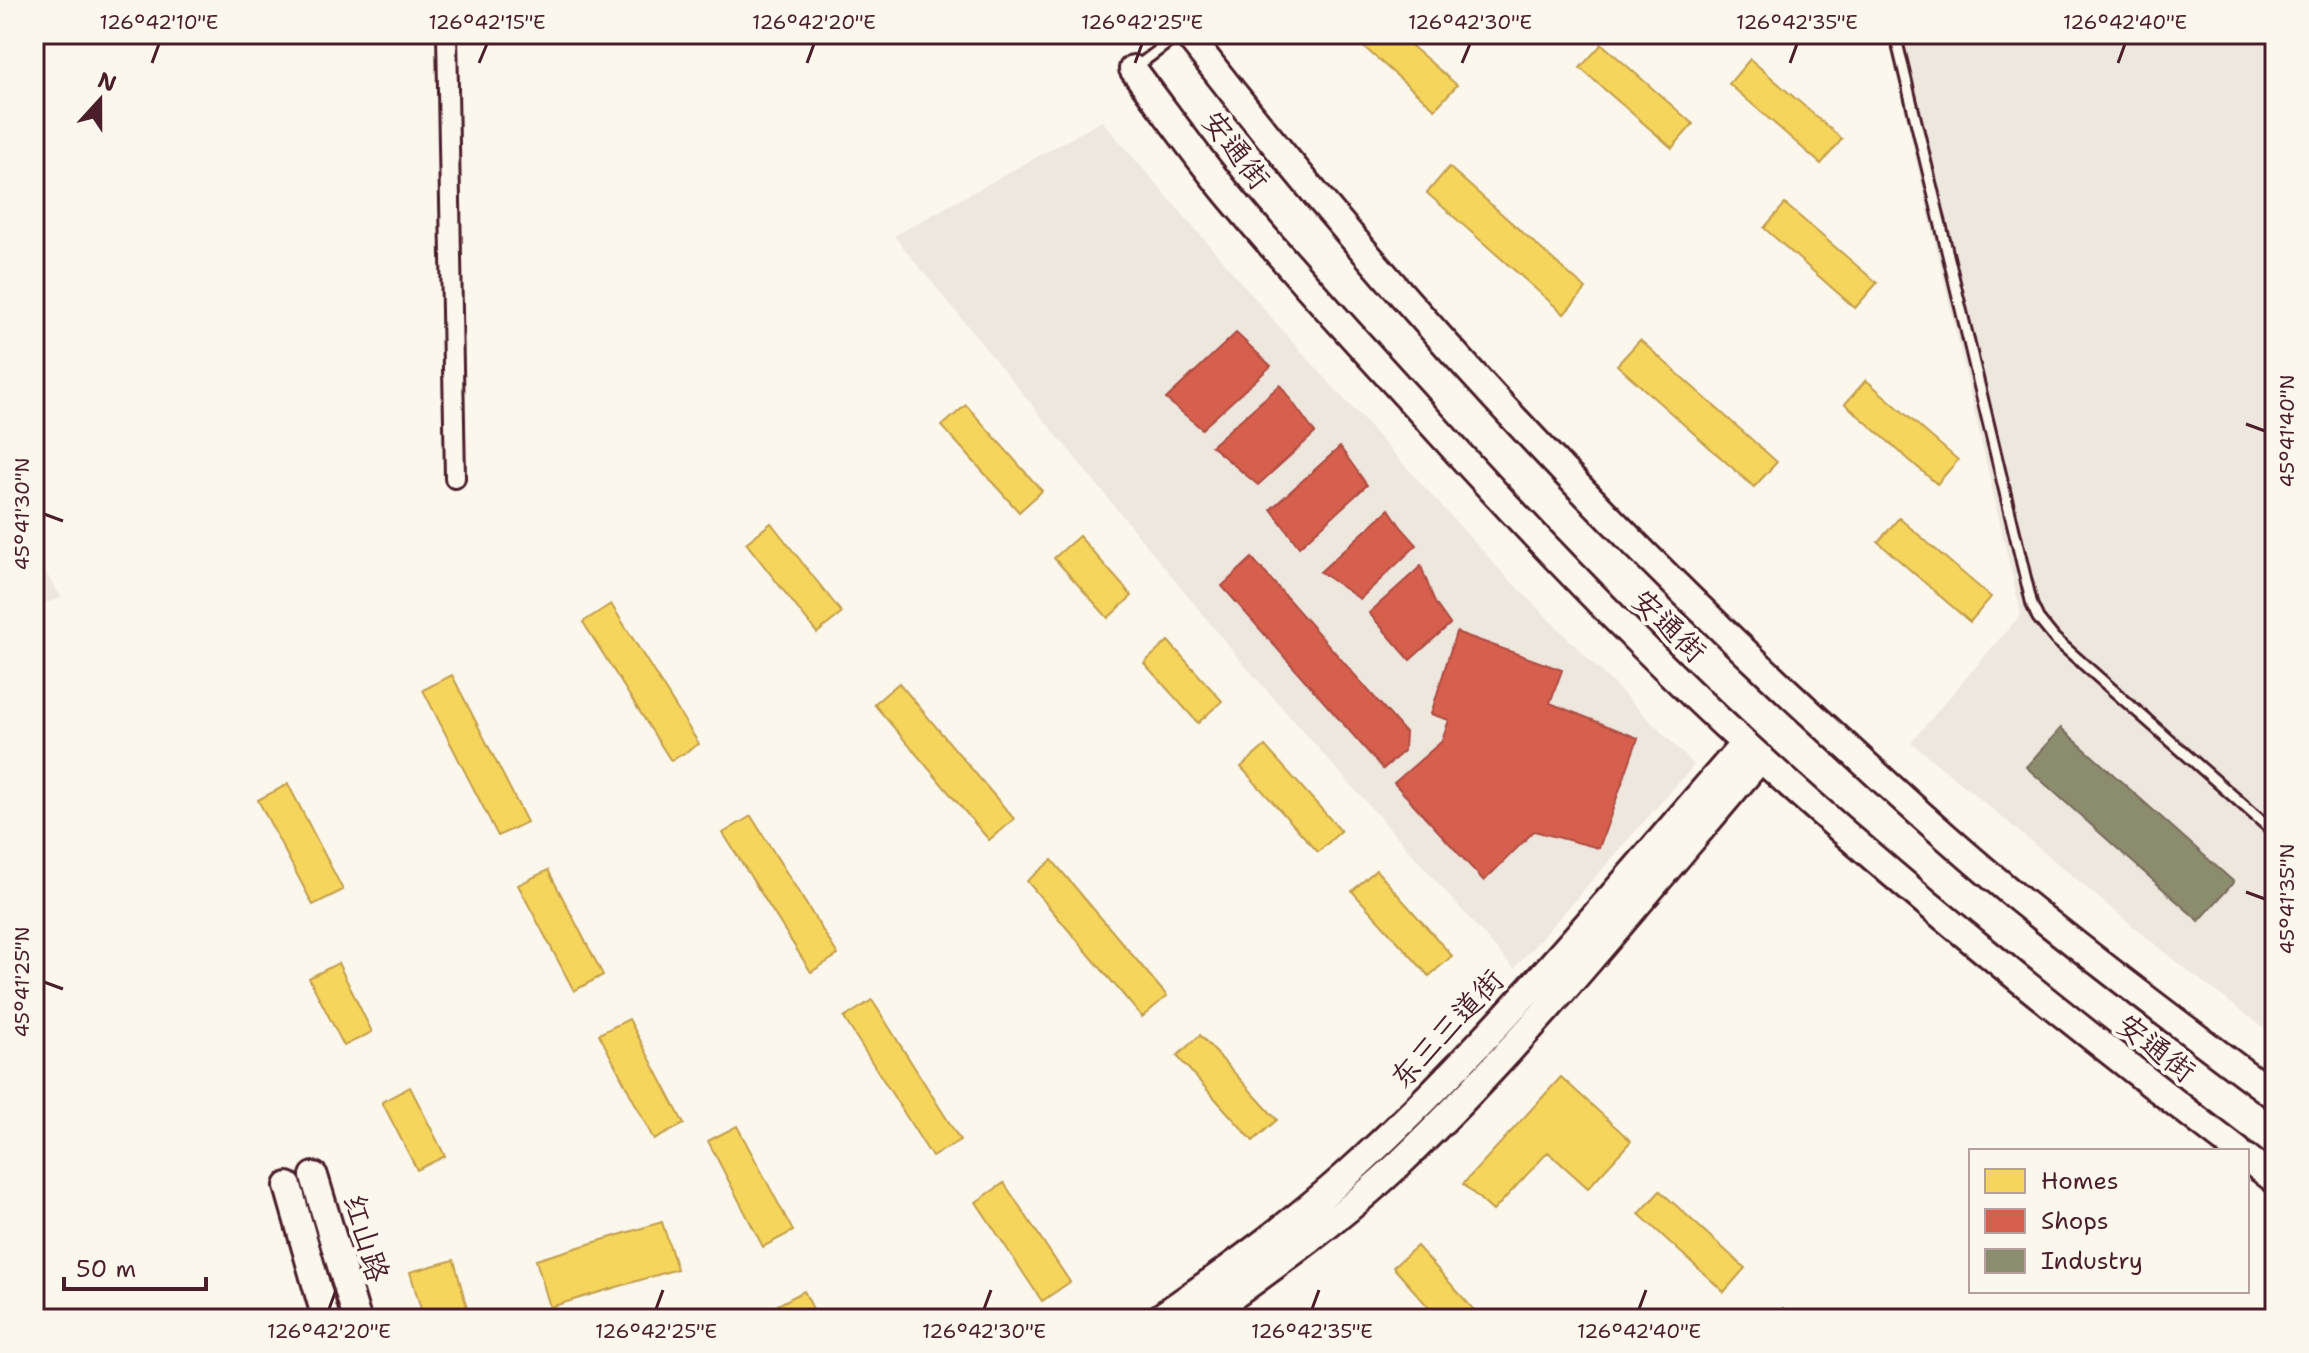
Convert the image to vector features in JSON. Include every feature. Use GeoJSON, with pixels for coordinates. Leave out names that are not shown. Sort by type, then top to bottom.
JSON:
{"type":"FeatureCollection","features":[{"type":"Feature","properties":{"kind":"main road","name":"安通街"},"geometry":{"type":"LineString","coordinates":[[1187,34],[1343,229],[1536,444],[1654,565],[1889,786],[2017,897],[2275,1096]]}},
{"type":"Feature","properties":{"kind":"main road","name":"安通街"},"geometry":{"type":"LineString","coordinates":[[1133,69],[1233,201],[1459,455],[1566,568],[1753,751],[2050,1005],[2235,1149]]}},
{"type":"Feature","properties":{"kind":"main road","name":"东三三道街"},"geometry":{"type":"LineString","coordinates":[[1158,1319],[1286,1226],[1367,1156],[1422,1103],[1753,751]]}},
{"type":"Feature","properties":{"kind":"main road","name":"东三三道街"},"geometry":{"type":"LineString","coordinates":[[1201,1319],[1297,1250],[1399,1164],[1468,1096],[1539,1017],[1753,751]]}},
{"type":"Feature","properties":{"kind":"main road"},"geometry":{"type":"LineString","coordinates":[[2249,1160],[2275,1180]]}},
{"type":"Feature","properties":{"kind":"main road","name":"红山路"},"geometry":{"type":"LineString","coordinates":[[314,1176],[357,1319]]}},
{"type":"Feature","properties":{"kind":"main road","name":"红山路"},"geometry":{"type":"LineString","coordinates":[[288,1186],[326,1319]]}},
{"type":"Feature","properties":{"kind":"street"},"geometry":{"type":"LineString","coordinates":[[447,34],[455,478]]}},
{"type":"Feature","properties":{"kind":"lane"},"geometry":{"type":"LineString","coordinates":[[1133,69],[1180,34]]}},
{"type":"Feature","properties":{"kind":"lane"},"geometry":{"type":"LineString","coordinates":[[1895,34],[2032,605],[2038,618],[2055,639],[2275,833]]}},
{"type":"Feature","properties":{"kind":"shaded area"},"geometry":{"type":"Polygon","coordinates":[[[1887,34],[2275,34],[2275,1036],[2175,961],[1911,742],[2021,614],[1887,34]]]}},
{"type":"Feature","properties":{"kind":"shaded area"},"geometry":{"type":"Polygon","coordinates":[[[1102,121],[1296,346],[1500,570],[1694,765],[1514,969],[1240,660],[894,236],[1102,121]]]}},
{"type":"Feature","properties":{"kind":"shaded area"},"geometry":{"type":"Polygon","coordinates":[[[34,555],[62,598],[34,606],[34,555]]]}},
{"type":"Feature","properties":{"kind":"building: Homes"},"geometry":{"type":"Polygon","coordinates":[[[1349,34],[1398,34],[1457,85],[1435,109],[1349,34]]]}},
{"type":"Feature","properties":{"kind":"building: Homes"},"geometry":{"type":"Polygon","coordinates":[[[1602,44],[1693,124],[1672,148],[1580,68],[1602,44]]]}},
{"type":"Feature","properties":{"kind":"building: Homes"},"geometry":{"type":"Polygon","coordinates":[[[1750,59],[1842,139],[1821,164],[1729,84],[1750,59]]]}},
{"type":"Feature","properties":{"kind":"building: Homes"},"geometry":{"type":"Polygon","coordinates":[[[1449,167],[1586,289],[1564,314],[1427,193],[1449,167]]]}},
{"type":"Feature","properties":{"kind":"building: Homes"},"geometry":{"type":"Polygon","coordinates":[[[1785,204],[1877,283],[1855,308],[1764,228],[1785,204]]]}},
{"type":"Feature","properties":{"kind":"building: Homes"},"geometry":{"type":"Polygon","coordinates":[[[1640,340],[1777,462],[1754,487],[1617,365],[1640,340]]]}},
{"type":"Feature","properties":{"kind":"building: Homes"},"geometry":{"type":"Polygon","coordinates":[[[1866,380],[1958,460],[1937,484],[1845,404],[1866,380]]]}},
{"type":"Feature","properties":{"kind":"building: Homes"},"geometry":{"type":"Polygon","coordinates":[[[966,405],[1042,491],[1019,512],[942,426],[966,405]]]}},
{"type":"Feature","properties":{"kind":"building: Homes"},"geometry":{"type":"Polygon","coordinates":[[[1899,518],[1991,597],[1970,622],[1878,542],[1899,518]]]}},
{"type":"Feature","properties":{"kind":"building: Homes"},"geometry":{"type":"Polygon","coordinates":[[[771,523],[842,613],[817,633],[746,543],[771,523]]]}},
{"type":"Feature","properties":{"kind":"building: Homes"},"geometry":{"type":"Polygon","coordinates":[[[1079,536],[1132,596],[1108,618],[1054,558],[1079,536]]]}},
{"type":"Feature","properties":{"kind":"building: Homes"},"geometry":{"type":"Polygon","coordinates":[[[611,604],[699,744],[671,761],[583,622],[611,604]]]}},
{"type":"Feature","properties":{"kind":"building: Homes"},"geometry":{"type":"Polygon","coordinates":[[[1168,641],[1222,701],[1198,723],[1144,663],[1168,641]]]}},
{"type":"Feature","properties":{"kind":"building: Homes"},"geometry":{"type":"Polygon","coordinates":[[[452,675],[527,822],[498,836],[423,690],[452,675]]]}},
{"type":"Feature","properties":{"kind":"building: Homes"},"geometry":{"type":"Polygon","coordinates":[[[899,683],[1014,819],[989,840],[874,704],[899,683]]]}},
{"type":"Feature","properties":{"kind":"building: Homes"},"geometry":{"type":"Polygon","coordinates":[[[1265,746],[1341,831],[1318,852],[1241,767],[1265,746]]]}},
{"type":"Feature","properties":{"kind":"building: Homes"},"geometry":{"type":"Polygon","coordinates":[[[288,784],[343,890],[313,905],[258,800],[288,784]]]}},
{"type":"Feature","properties":{"kind":"building: Homes"},"geometry":{"type":"Polygon","coordinates":[[[751,816],[838,955],[811,972],[723,833],[751,816]]]}},
{"type":"Feature","properties":{"kind":"building: Homes"},"geometry":{"type":"Polygon","coordinates":[[[1052,860],[1167,996],[1142,1017],[1027,881],[1052,860]]]}},
{"type":"Feature","properties":{"kind":"building: Homes"},"geometry":{"type":"Polygon","coordinates":[[[548,870],[603,975],[574,991],[518,885],[548,870]]]}},
{"type":"Feature","properties":{"kind":"building: Homes"},"geometry":{"type":"Polygon","coordinates":[[[1376,870],[1452,956],[1429,976],[1352,891],[1376,870]]]}},
{"type":"Feature","properties":{"kind":"building: Homes"},"geometry":{"type":"Polygon","coordinates":[[[338,963],[372,1032],[344,1046],[309,978],[338,963]]]}},
{"type":"Feature","properties":{"kind":"building: Homes"},"geometry":{"type":"Polygon","coordinates":[[[872,1000],[960,1140],[932,1157],[844,1018],[872,1000]]]}},
{"type":"Feature","properties":{"kind":"building: Homes"},"geometry":{"type":"Polygon","coordinates":[[[629,1019],[684,1124],[654,1140],[599,1034],[629,1019]]]}},
{"type":"Feature","properties":{"kind":"building: Homes"},"geometry":{"type":"Polygon","coordinates":[[[1200,1035],[1277,1120],[1253,1141],[1177,1056],[1200,1035]]]}},
{"type":"Feature","properties":{"kind":"building: Homes"},"geometry":{"type":"Polygon","coordinates":[[[1561,1077],[1631,1141],[1588,1188],[1548,1152],[1493,1211],[1463,1184],[1561,1077]]]}},
{"type":"Feature","properties":{"kind":"building: Homes"},"geometry":{"type":"Polygon","coordinates":[[[410,1087],[445,1156],[417,1170],[382,1102],[410,1087]]]}},
{"type":"Feature","properties":{"kind":"building: Homes"},"geometry":{"type":"Polygon","coordinates":[[[737,1126],[793,1231],[763,1247],[708,1141],[737,1126]]]}},
{"type":"Feature","properties":{"kind":"building: Homes"},"geometry":{"type":"Polygon","coordinates":[[[1004,1183],[1070,1282],[1042,1301],[976,1202],[1004,1183]]]}},
{"type":"Feature","properties":{"kind":"building: Homes"},"geometry":{"type":"Polygon","coordinates":[[[1660,1191],[1745,1268],[1724,1292],[1639,1214],[1660,1191]]]}},
{"type":"Feature","properties":{"kind":"building: Homes"},"geometry":{"type":"Polygon","coordinates":[[[662,1222],[677,1269],[550,1307],[536,1260],[662,1222]]]}},
{"type":"Feature","properties":{"kind":"building: Homes"},"geometry":{"type":"Polygon","coordinates":[[[1417,1246],[1482,1319],[1439,1319],[1393,1267],[1417,1246]]]}},
{"type":"Feature","properties":{"kind":"building: Homes"},"geometry":{"type":"Polygon","coordinates":[[[454,1260],[470,1319],[424,1319],[410,1272],[454,1260]]]}},
{"type":"Feature","properties":{"kind":"building: Homes"},"geometry":{"type":"Polygon","coordinates":[[[804,1291],[818,1319],[781,1319],[774,1307],[804,1291]]]}},
{"type":"Feature","properties":{"kind":"building: Homes"},"geometry":{"type":"Polygon","coordinates":[[[1783,1308],[1795,1319],[1772,1319],[1783,1308]]]}},
{"type":"Feature","properties":{"kind":"building: Shops"},"geometry":{"type":"Polygon","coordinates":[[[1236,333],[1271,366],[1202,429],[1166,399],[1236,333]]]}},
{"type":"Feature","properties":{"kind":"building: Shops"},"geometry":{"type":"Polygon","coordinates":[[[1280,385],[1315,433],[1258,485],[1211,446],[1280,385]]]}},
{"type":"Feature","properties":{"kind":"building: Shops"},"geometry":{"type":"Polygon","coordinates":[[[1340,447],[1367,485],[1299,547],[1271,509],[1340,447]]]}},
{"type":"Feature","properties":{"kind":"building: Shops"},"geometry":{"type":"Polygon","coordinates":[[[1389,509],[1417,545],[1360,599],[1320,572],[1389,509]]]}},
{"type":"Feature","properties":{"kind":"building: Shops"},"geometry":{"type":"Polygon","coordinates":[[[1252,558],[1405,732],[1404,751],[1383,769],[1222,586],[1252,558]]]}},
{"type":"Feature","properties":{"kind":"building: Shops"},"geometry":{"type":"Polygon","coordinates":[[[1421,566],[1435,603],[1450,624],[1410,660],[1369,613],[1421,566]]]}},
{"type":"Feature","properties":{"kind":"building: Shops"},"geometry":{"type":"Polygon","coordinates":[[[1456,632],[1562,670],[1550,703],[1638,738],[1599,848],[1534,831],[1484,881],[1394,783],[1441,742],[1449,720],[1431,714],[1456,632]]]}},
{"type":"Feature","properties":{"kind":"building: Industry"},"geometry":{"type":"Polygon","coordinates":[[[2061,728],[2234,882],[2199,921],[2026,767],[2061,728]]]}}]}
